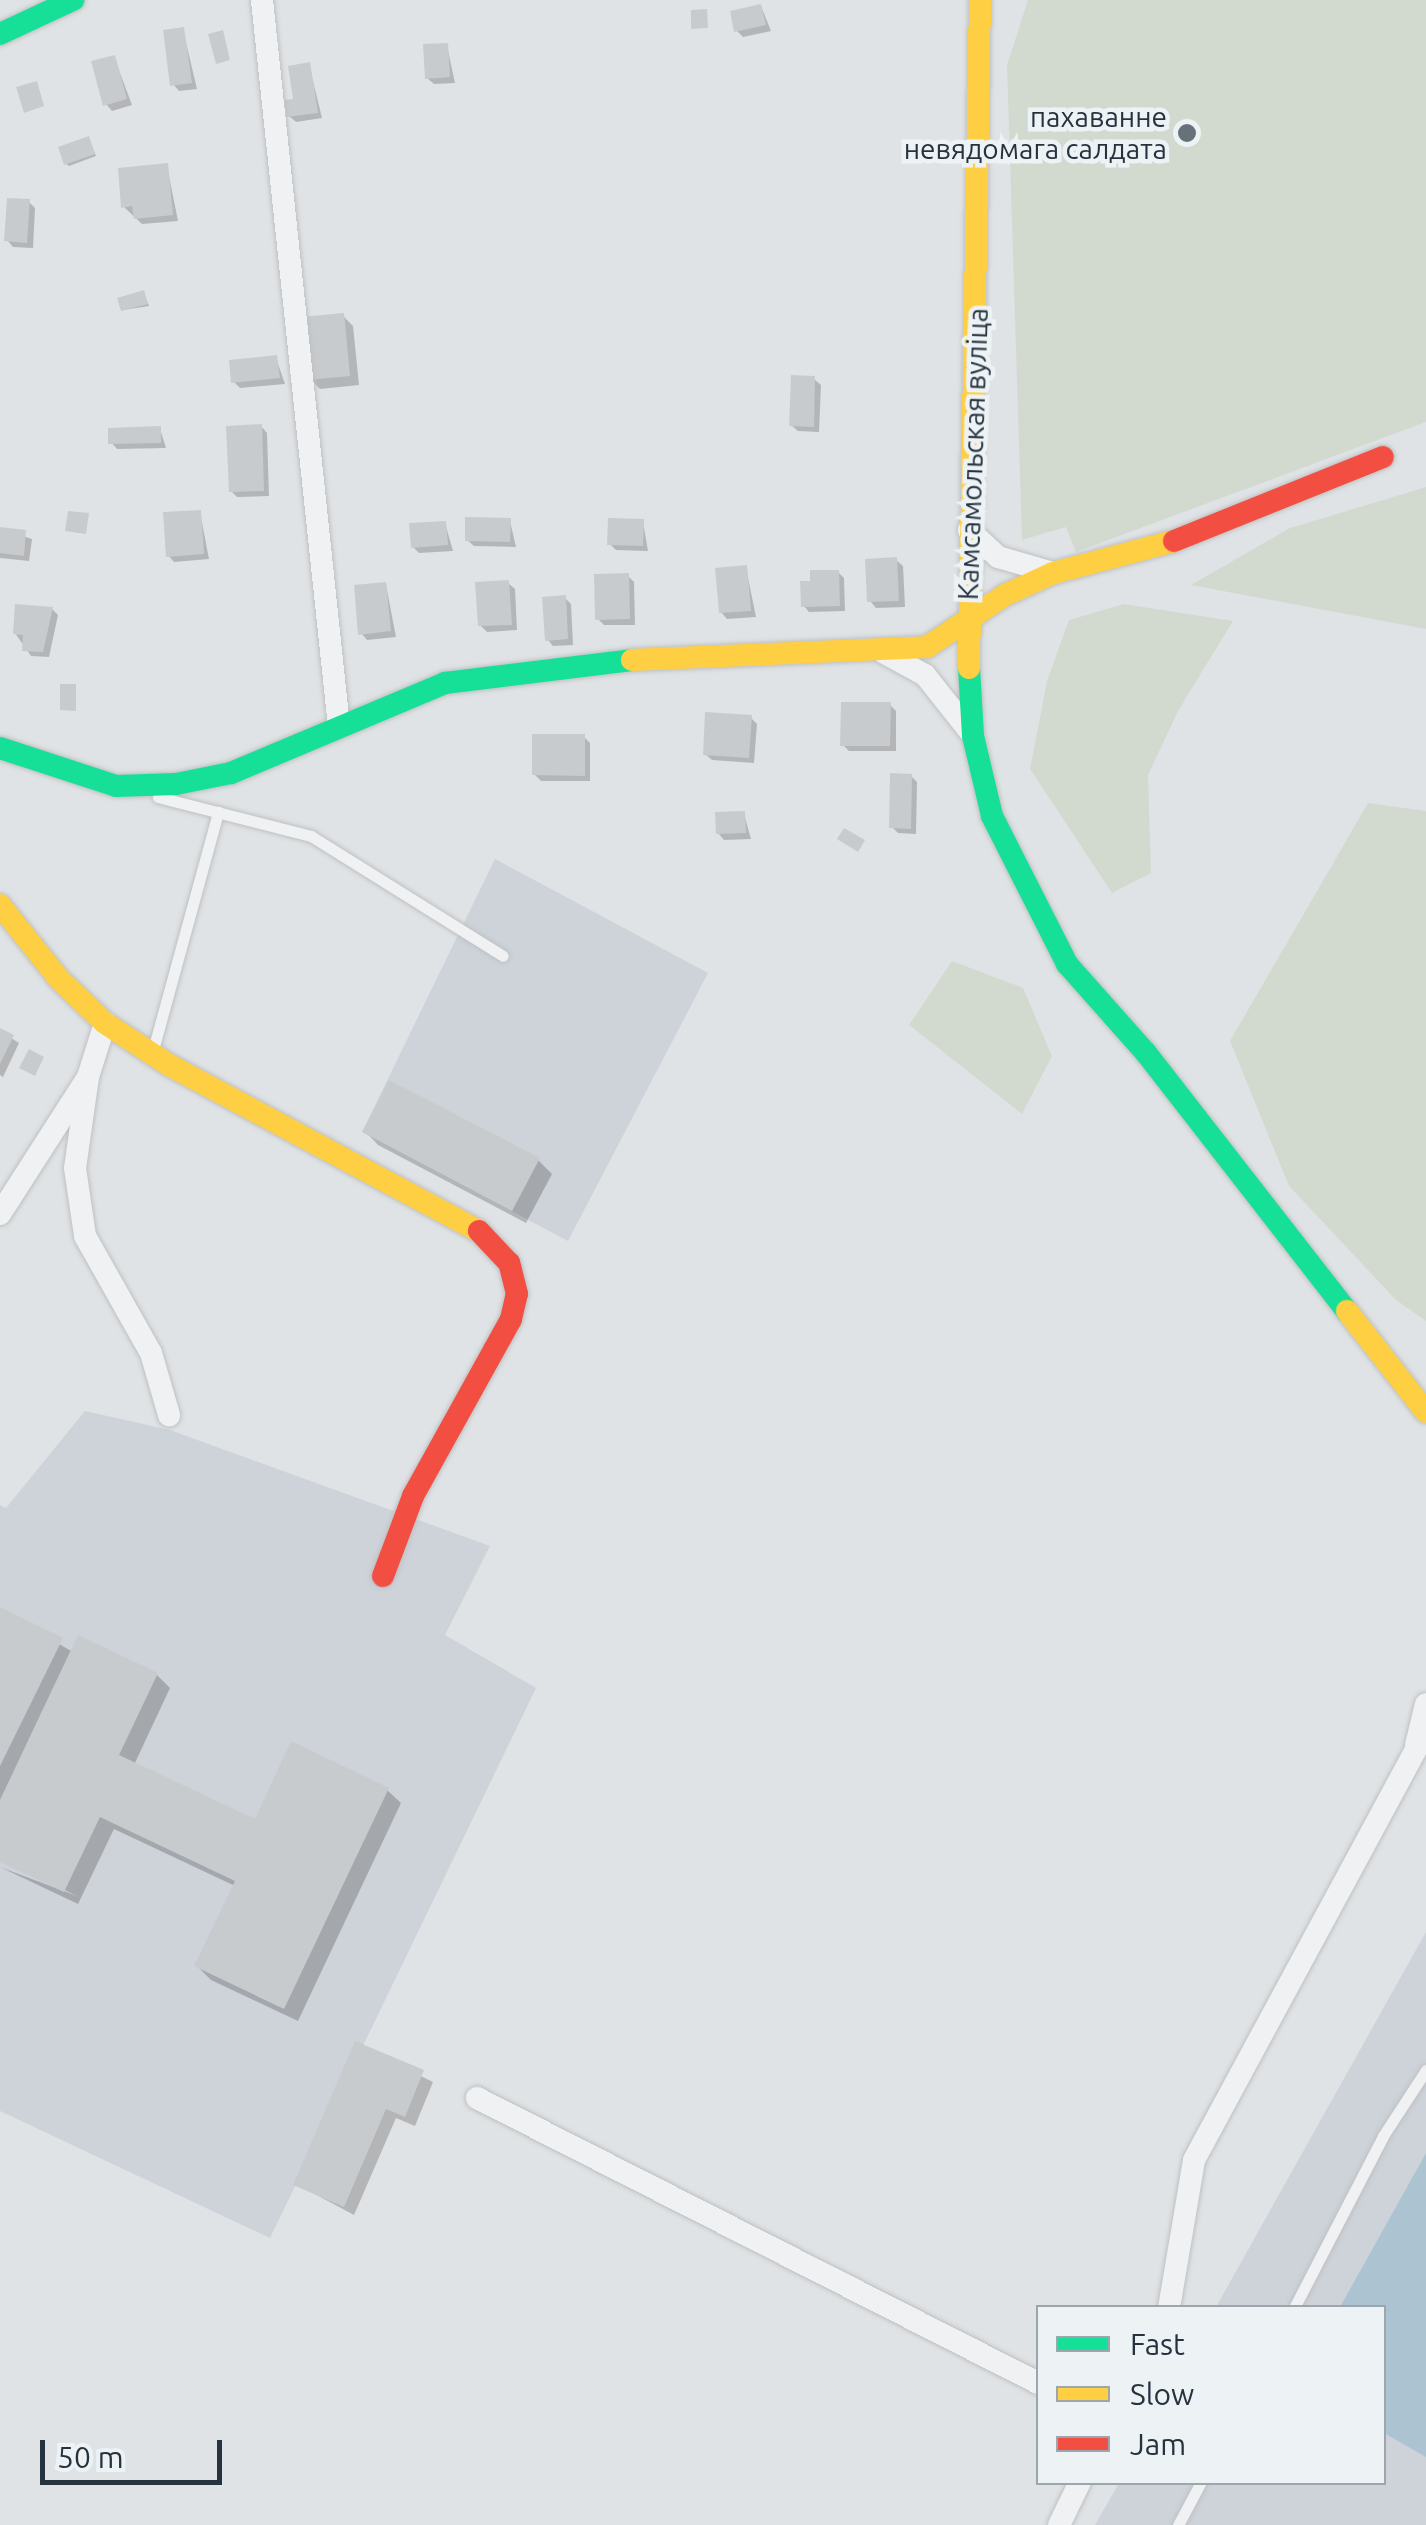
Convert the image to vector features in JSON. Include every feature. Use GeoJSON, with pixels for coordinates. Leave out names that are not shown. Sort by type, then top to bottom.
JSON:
{"type":"FeatureCollection","features":[{"type":"Feature","properties":{"kind":"street"},"geometry":{"type":"LineString","coordinates":[[0,34],[73,0]]}},
{"type":"Feature","properties":{"kind":"street"},"geometry":{"type":"LineString","coordinates":[[262,0],[339,726]]}},
{"type":"Feature","properties":{"kind":"street","name":"Камсамольская вуліца"},"geometry":{"type":"LineString","coordinates":[[0,748],[116,786],[231,773],[445,682],[587,662],[927,647],[967,622],[980,300],[980,0]]}},
{"type":"Feature","properties":{"kind":"street"},"geometry":{"type":"LineString","coordinates":[[1384,458],[1171,542],[1053,572],[967,622],[973,736],[992,816],[1068,964],[1146,1053],[1426,1412]]}},
{"type":"Feature","properties":{"kind":"street"},"geometry":{"type":"LineString","coordinates":[[969,530],[1010,564],[1053,572]]}},
{"type":"Feature","properties":{"kind":"street"},"geometry":{"type":"LineString","coordinates":[[878,650],[925,675],[973,736]]}},
{"type":"Feature","properties":{"kind":"street"},"geometry":{"type":"LineString","coordinates":[[0,905],[59,979],[104,1023],[152,1054],[492,1238],[510,1262],[517,1294],[511,1319],[413,1496],[384,1576]]}},
{"type":"Feature","properties":{"kind":"street"},"geometry":{"type":"LineString","coordinates":[[104,1023],[88,1077],[75,1168],[85,1236],[151,1353],[169,1415]]}},
{"type":"Feature","properties":{"kind":"street"},"geometry":{"type":"LineString","coordinates":[[0,1214],[88,1077]]}},
{"type":"Feature","properties":{"kind":"street"},"geometry":{"type":"LineString","coordinates":[[1170,2305],[1194,2160],[1421,1740],[1426,1704]]}},
{"type":"Feature","properties":{"kind":"street"},"geometry":{"type":"LineString","coordinates":[[477,2098],[1036,2382]]}},
{"type":"Feature","properties":{"kind":"street"},"geometry":{"type":"LineString","coordinates":[[1060,2525],[1079,2485]]}},
{"type":"Feature","properties":{"kind":"lane"},"geometry":{"type":"LineString","coordinates":[[116,786],[310,836],[503,956]]}},
{"type":"Feature","properties":{"kind":"lane"},"geometry":{"type":"LineString","coordinates":[[152,1054],[218,812]]}},
{"type":"Feature","properties":{"kind":"lane"},"geometry":{"type":"LineString","coordinates":[[1296,2305],[1383,2136],[1426,2070]]}},
{"type":"Feature","properties":{"kind":"lane"},"geometry":{"type":"LineString","coordinates":[[1178,2525],[1199,2485]]}},
{"type":"Feature","properties":{"kind":"shaded area"},"geometry":{"type":"Polygon","coordinates":[[[1028,0],[1426,0],[1426,422],[1076,552],[1066,527],[1022,540],[1007,65],[1028,0]]]}},
{"type":"Feature","properties":{"kind":"shaded area"},"geometry":{"type":"Polygon","coordinates":[[[1426,487],[1426,629],[1191,585],[1290,528],[1426,487]]]}},
{"type":"Feature","properties":{"kind":"shaded area"},"geometry":{"type":"Polygon","coordinates":[[[1124,604],[1233,621],[1178,711],[1148,775],[1151,873],[1112,893],[1030,769],[1047,681],[1069,620],[1124,604]]]}},
{"type":"Feature","properties":{"kind":"shaded area"},"geometry":{"type":"Polygon","coordinates":[[[1368,803],[1426,811],[1426,1321],[1396,1300],[1289,1186],[1230,1041],[1368,803]]]}},
{"type":"Feature","properties":{"kind":"shaded area"},"geometry":{"type":"Polygon","coordinates":[[[495,859],[708,973],[568,1241],[362,1132],[495,859]]]}},
{"type":"Feature","properties":{"kind":"shaded area"},"geometry":{"type":"Polygon","coordinates":[[[952,961],[1023,988],[1052,1056],[1022,1114],[909,1025],[952,961]]]}},
{"type":"Feature","properties":{"kind":"shaded area"},"geometry":{"type":"Polygon","coordinates":[[[85,1411],[170,1430],[490,1546],[445,1635],[536,1688],[270,2238],[0,2111],[0,1505],[6,1508],[85,1411]]]}},
{"type":"Feature","properties":{"kind":"shaded area"},"geometry":{"type":"Polygon","coordinates":[[[1426,1932],[1426,2525],[1095,2525],[1118,2485],[1386,2485],[1386,2305],[1217,2305],[1426,1932]]]}},
{"type":"Feature","properties":{"kind":"water"},"geometry":{"type":"Polygon","coordinates":[[[1426,2153],[1426,2457],[1386,2434],[1386,2305],[1341,2305],[1426,2153]]]}},
{"type":"Feature","properties":{"kind":"building"},"geometry":{"type":"Polygon","coordinates":[[[761,4],[766,25],[734,32],[730,11],[761,4]]]}},
{"type":"Feature","properties":{"kind":"building"},"geometry":{"type":"Polygon","coordinates":[[[707,9],[708,28],[691,29],[691,10],[707,9]]]}},
{"type":"Feature","properties":{"kind":"building"},"geometry":{"type":"Polygon","coordinates":[[[184,27],[192,83],[170,86],[163,30],[184,27]]]}},
{"type":"Feature","properties":{"kind":"building"},"geometry":{"type":"Polygon","coordinates":[[[223,30],[230,60],[216,64],[208,34],[223,30]]]}},
{"type":"Feature","properties":{"kind":"building"},"geometry":{"type":"Polygon","coordinates":[[[448,43],[450,77],[425,79],[423,44],[448,43]]]}},
{"type":"Feature","properties":{"kind":"building"},"geometry":{"type":"Polygon","coordinates":[[[115,55],[127,99],[103,106],[91,61],[115,55]]]}},
{"type":"Feature","properties":{"kind":"building"},"geometry":{"type":"Polygon","coordinates":[[[310,62],[318,113],[287,117],[284,100],[293,99],[288,66],[310,62]]]}},
{"type":"Feature","properties":{"kind":"building"},"geometry":{"type":"Polygon","coordinates":[[[37,81],[44,106],[24,113],[16,87],[37,81]]]}},
{"type":"Feature","properties":{"kind":"building"},"geometry":{"type":"Polygon","coordinates":[[[89,136],[95,154],[64,165],[58,147],[89,136]]]}},
{"type":"Feature","properties":{"kind":"building"},"geometry":{"type":"Polygon","coordinates":[[[168,163],[173,215],[134,219],[132,206],[121,208],[118,168],[168,163]]]}},
{"type":"Feature","properties":{"kind":"building"},"geometry":{"type":"Polygon","coordinates":[[[7,198],[30,199],[27,243],[4,241],[7,198]]]}},
{"type":"Feature","properties":{"kind":"building"},"geometry":{"type":"Polygon","coordinates":[[[144,290],[148,304],[121,311],[117,298],[144,290]]]}},
{"type":"Feature","properties":{"kind":"building"},"geometry":{"type":"Polygon","coordinates":[[[344,313],[350,376],[308,380],[301,317],[344,313]]]}},
{"type":"Feature","properties":{"kind":"building"},"geometry":{"type":"Polygon","coordinates":[[[277,355],[280,378],[231,383],[229,360],[277,355]]]}},
{"type":"Feature","properties":{"kind":"building"},"geometry":{"type":"Polygon","coordinates":[[[791,375],[815,376],[814,427],[789,426],[791,375]]]}},
{"type":"Feature","properties":{"kind":"building"},"geometry":{"type":"Polygon","coordinates":[[[262,424],[264,491],[229,492],[226,426],[262,424]]]}},
{"type":"Feature","properties":{"kind":"building"},"geometry":{"type":"Polygon","coordinates":[[[161,426],[161,443],[108,444],[108,428],[161,426]]]}},
{"type":"Feature","properties":{"kind":"building"},"geometry":{"type":"Polygon","coordinates":[[[201,510],[204,554],[166,557],[163,512],[201,510]]]}},
{"type":"Feature","properties":{"kind":"building"},"geometry":{"type":"Polygon","coordinates":[[[68,511],[89,513],[86,534],[65,531],[68,511]]]}},
{"type":"Feature","properties":{"kind":"building"},"geometry":{"type":"Polygon","coordinates":[[[465,517],[511,518],[510,542],[465,541],[465,517]]]}},
{"type":"Feature","properties":{"kind":"building"},"geometry":{"type":"Polygon","coordinates":[[[608,518],[644,519],[643,546],[607,545],[608,518]]]}},
{"type":"Feature","properties":{"kind":"building"},"geometry":{"type":"Polygon","coordinates":[[[446,521],[448,545],[411,548],[409,523],[446,521]]]}},
{"type":"Feature","properties":{"kind":"building"},"geometry":{"type":"Polygon","coordinates":[[[0,527],[26,530],[24,556],[0,553],[0,527]]]}},
{"type":"Feature","properties":{"kind":"building"},"geometry":{"type":"Polygon","coordinates":[[[897,557],[899,601],[867,602],[865,559],[897,557]]]}},
{"type":"Feature","properties":{"kind":"building"},"geometry":{"type":"Polygon","coordinates":[[[747,565],[751,611],[719,613],[715,568],[747,565]]]}},
{"type":"Feature","properties":{"kind":"building"},"geometry":{"type":"Polygon","coordinates":[[[810,570],[839,570],[840,606],[801,607],[800,581],[810,581],[810,570]]]}},
{"type":"Feature","properties":{"kind":"building"},"geometry":{"type":"Polygon","coordinates":[[[629,573],[630,619],[595,620],[594,574],[629,573]]]}},
{"type":"Feature","properties":{"kind":"building"},"geometry":{"type":"Polygon","coordinates":[[[509,580],[512,625],[478,626],[475,582],[509,580]]]}},
{"type":"Feature","properties":{"kind":"building"},"geometry":{"type":"Polygon","coordinates":[[[386,582],[391,631],[358,635],[354,585],[386,582]]]}},
{"type":"Feature","properties":{"kind":"building"},"geometry":{"type":"Polygon","coordinates":[[[566,595],[568,639],[545,641],[542,597],[566,595]]]}},
{"type":"Feature","properties":{"kind":"building"},"geometry":{"type":"Polygon","coordinates":[[[15,604],[53,607],[43,652],[22,651],[23,635],[13,634],[15,604]]]}},
{"type":"Feature","properties":{"kind":"building"},"geometry":{"type":"Polygon","coordinates":[[[60,684],[76,684],[76,711],[60,710],[60,684]]]}},
{"type":"Feature","properties":{"kind":"building"},"geometry":{"type":"Polygon","coordinates":[[[841,702],[891,702],[890,746],[840,746],[841,702]]]}},
{"type":"Feature","properties":{"kind":"building"},"geometry":{"type":"Polygon","coordinates":[[[705,712],[752,715],[749,758],[703,755],[705,712]]]}},
{"type":"Feature","properties":{"kind":"building"},"geometry":{"type":"Polygon","coordinates":[[[532,734],[585,734],[585,776],[532,775],[532,734]]]}},
{"type":"Feature","properties":{"kind":"building"},"geometry":{"type":"Polygon","coordinates":[[[890,773],[912,774],[911,829],[889,828],[890,773]]]}},
{"type":"Feature","properties":{"kind":"building"},"geometry":{"type":"Polygon","coordinates":[[[745,811],[746,833],[716,834],[715,812],[745,811]]]}},
{"type":"Feature","properties":{"kind":"building"},"geometry":{"type":"Polygon","coordinates":[[[844,828],[865,840],[858,852],[837,839],[844,828]]]}},
{"type":"Feature","properties":{"kind":"building"},"geometry":{"type":"Polygon","coordinates":[[[0,1028],[14,1035],[0,1064],[0,1028]]]}},
{"type":"Feature","properties":{"kind":"building"},"geometry":{"type":"Polygon","coordinates":[[[29,1049],[44,1057],[35,1076],[19,1068],[29,1049]]]}},
{"type":"Feature","properties":{"kind":"building"},"geometry":{"type":"Polygon","coordinates":[[[389,1080],[540,1158],[512,1211],[362,1132],[389,1080]]]}},
{"type":"Feature","properties":{"kind":"building"},"geometry":{"type":"Polygon","coordinates":[[[0,1607],[63,1638],[0,1766],[0,1607]]]}},
{"type":"Feature","properties":{"kind":"building"},"geometry":{"type":"Polygon","coordinates":[[[78,1635],[158,1673],[119,1755],[255,1819],[291,1741],[389,1788],[284,2009],[194,1966],[235,1881],[100,1817],[64,1892],[0,1862],[0,1800],[78,1635]]]}},
{"type":"Feature","properties":{"kind":"building"},"geometry":{"type":"Polygon","coordinates":[[[355,2041],[424,2070],[405,2117],[386,2109],[344,2207],[293,2185],[355,2041]]]}},
{"type":"Feature","properties":{"kind":"traffic: fast"},"geometry":{"type":"LineString","coordinates":[[0,34],[73,0]]}},
{"type":"Feature","properties":{"kind":"traffic: fast"},"geometry":{"type":"LineString","coordinates":[[0,748],[116,786],[176,784],[231,773],[445,683],[632,660]]}},
{"type":"Feature","properties":{"kind":"traffic: fast"},"geometry":{"type":"LineString","coordinates":[[969,668],[973,736],[992,816],[1067,964],[1146,1053],[1347,1311]]}},
{"type":"Feature","properties":{"kind":"traffic: slow"},"geometry":{"type":"LineString","coordinates":[[969,668],[980,0]]}},
{"type":"Feature","properties":{"kind":"traffic: slow"},"geometry":{"type":"LineString","coordinates":[[632,660],[927,647],[1005,595],[1053,573],[1174,541]]}},
{"type":"Feature","properties":{"kind":"traffic: slow"},"geometry":{"type":"LineString","coordinates":[[0,905],[59,979],[105,1023],[169,1065],[479,1231]]}},
{"type":"Feature","properties":{"kind":"traffic: slow"},"geometry":{"type":"LineString","coordinates":[[1347,1311],[1426,1412]]}},
{"type":"Feature","properties":{"kind":"traffic: jam"},"geometry":{"type":"LineString","coordinates":[[1174,541],[1383,457]]}},
{"type":"Feature","properties":{"kind":"traffic: jam"},"geometry":{"type":"LineString","coordinates":[[383,1576],[413,1496],[511,1319],[517,1294],[509,1263],[479,1231]]}},
{"type":"Feature","properties":{"kind":"place","name":"пахаванне невядомага салдата"},"geometry":{"type":"Point","coordinates":[1187,133]}}]}
